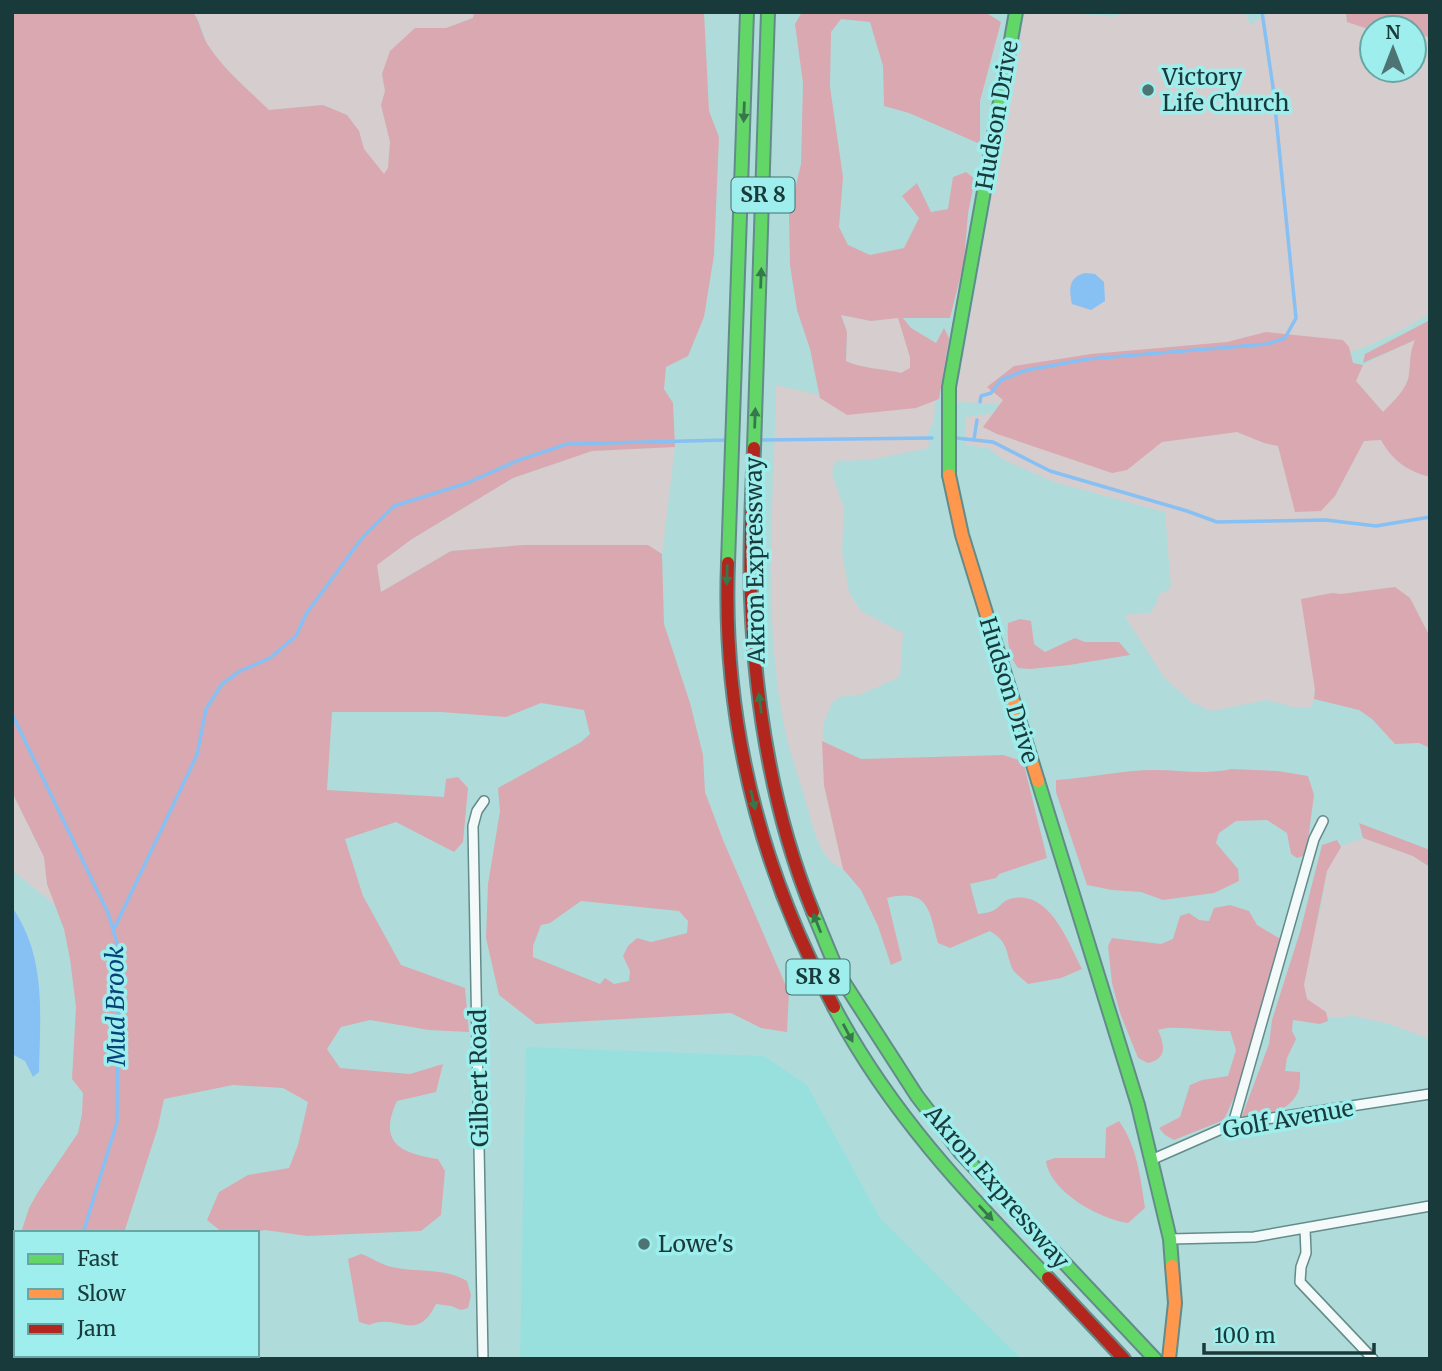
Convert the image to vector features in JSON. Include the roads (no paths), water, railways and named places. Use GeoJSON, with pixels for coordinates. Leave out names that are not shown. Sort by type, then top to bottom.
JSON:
{"type":"FeatureCollection","features":[{"type":"Feature","properties":{"kind":"main road","name":"Akron Expressway"},"geometry":{"type":"LineString","coordinates":[[747,12],[726,614],[730,682],[742,754],[760,830],[813,968],[854,1045],[901,1113],[947,1171],[1122,1356]]}},
{"type":"Feature","properties":{"kind":"main road","name":"Akron Expressway"},"geometry":{"type":"LineString","coordinates":[[768,12],[751,598],[761,711],[774,786],[804,890],[839,975],[884,1048],[960,1152],[1155,1359]]}},
{"type":"Feature","properties":{"kind":"main road","name":"Hudson Drive"},"geometry":{"type":"LineString","coordinates":[[1016,12],[954,353],[947,413],[947,468],[953,505],[966,551],[1134,1093],[1151,1160],[1170,1240],[1175,1303],[1169,1359]]}},
{"type":"Feature","properties":{"kind":"street","name":"Gilbert Road"},"geometry":{"type":"LineString","coordinates":[[482,1359],[474,826],[477,811],[484,801]]}},
{"type":"Feature","properties":{"kind":"street"},"geometry":{"type":"LineString","coordinates":[[1233,1124],[1314,839],[1324,821]]}},
{"type":"Feature","properties":{"kind":"street","name":"Golf Avenue"},"geometry":{"type":"LineString","coordinates":[[1151,1160],[1233,1124],[1430,1094]]}},
{"type":"Feature","properties":{"kind":"street"},"geometry":{"type":"LineString","coordinates":[[1170,1240],[1254,1237],[1430,1206]]}},
{"type":"Feature","properties":{"kind":"street"},"geometry":{"type":"LineString","coordinates":[[1305,1229],[1306,1253],[1300,1282],[1373,1359]]}},
{"type":"Feature","properties":{"kind":"waterway"},"geometry":{"type":"LineString","coordinates":[[980,402],[981,396],[991,393],[1001,380],[1027,370],[1088,359],[1267,344],[1285,338],[1296,318],[1273,87],[1262,12]]}},
{"type":"Feature","properties":{"kind":"waterway"},"geometry":{"type":"LineString","coordinates":[[974,439],[977,420]]}},
{"type":"Feature","properties":{"kind":"waterway"},"geometry":{"type":"LineString","coordinates":[[759,440],[932,438]]}},
{"type":"Feature","properties":{"kind":"waterway"},"geometry":{"type":"LineString","coordinates":[[956,438],[993,442],[1050,471],[1217,522],[1326,520],[1376,526],[1430,517]]}},
{"type":"Feature","properties":{"kind":"waterway"},"geometry":{"type":"LineString","coordinates":[[113,931],[197,755],[206,709],[222,684],[240,671],[270,658],[296,636],[306,614],[362,538],[394,506],[467,483],[519,460],[567,444],[727,440]]}},
{"type":"Feature","properties":{"kind":"waterway","name":"Mud Brook"},"geometry":{"type":"LineString","coordinates":[[12,714],[108,913],[118,946],[117,1122],[84,1231]]}},
{"type":"Feature","properties":{"kind":"place","name":"Victory Life Church"},"geometry":{"type":"Point","coordinates":[1148,90]}},
{"type":"Feature","properties":{"kind":"place","name":"Lowe's"},"geometry":{"type":"Point","coordinates":[644,1244]}}]}
